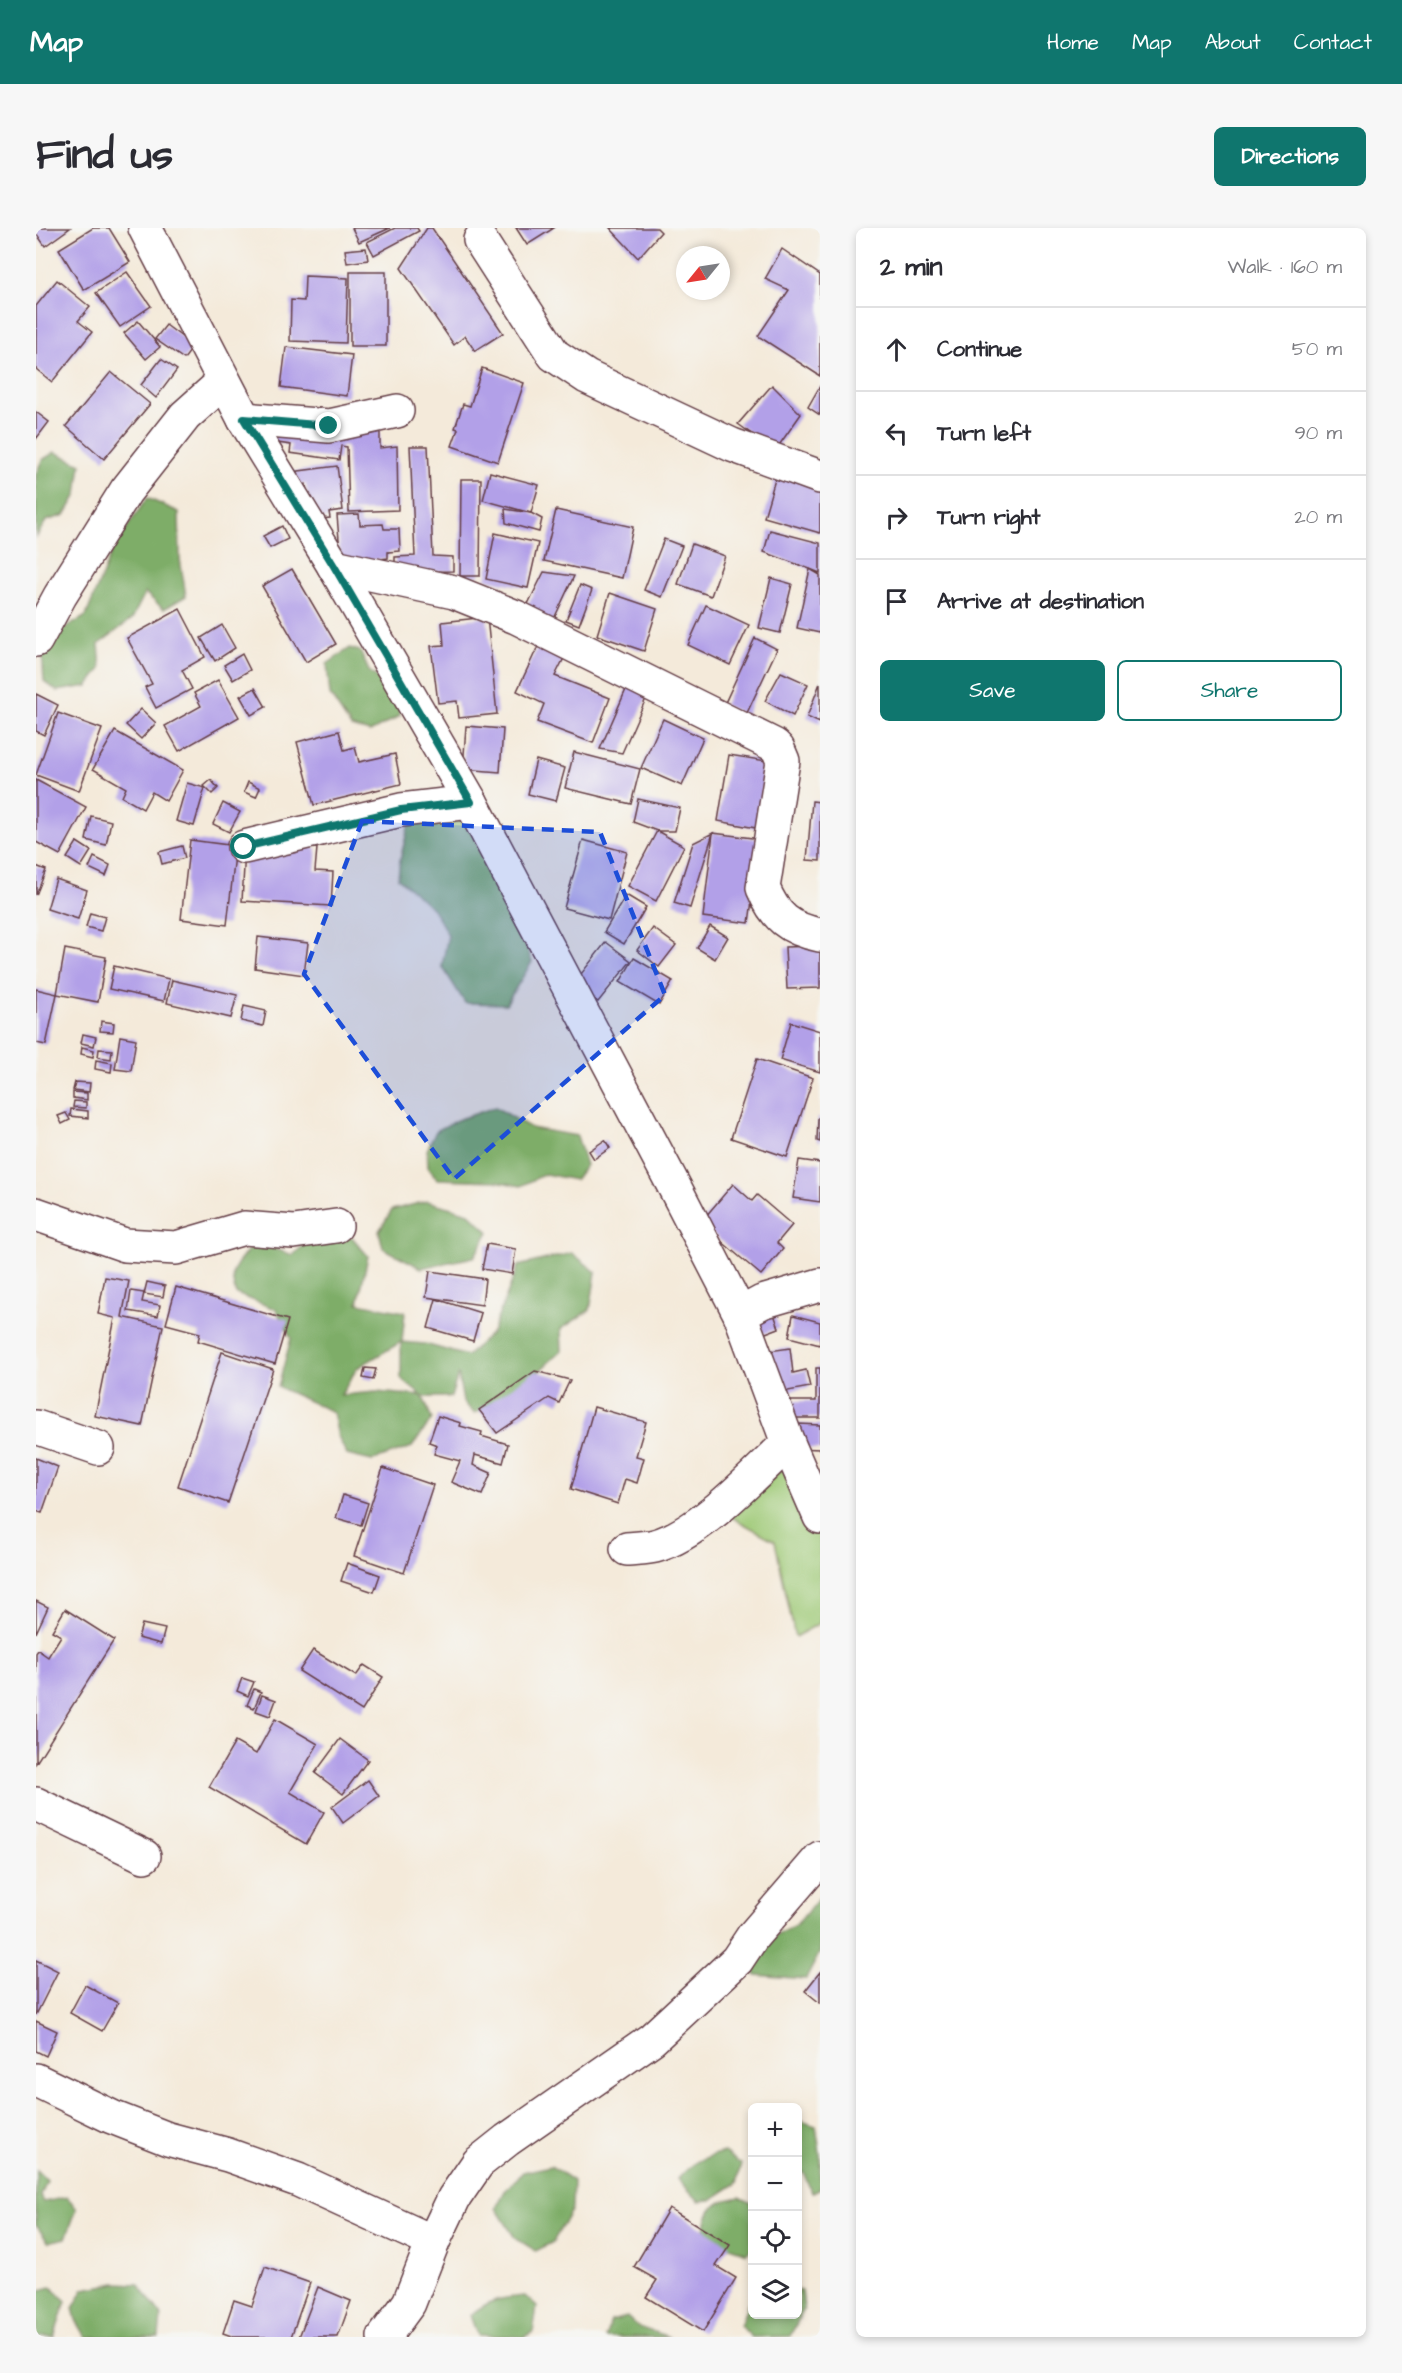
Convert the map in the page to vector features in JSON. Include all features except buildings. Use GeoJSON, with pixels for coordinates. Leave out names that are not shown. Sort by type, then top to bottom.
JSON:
{"type":"FeatureCollection","features":[{"type":"Feature","properties":{"kind":"street"},"geometry":{"type":"LineString","coordinates":[[145,228],[244,419],[334,566],[471,802],[676,1190],[740,1314],[788,1443],[820,1517]]}},
{"type":"Feature","properties":{"kind":"street"},"geometry":{"type":"LineString","coordinates":[[480,240],[554,355],[587,377],[732,445],[820,477]]}},
{"type":"Feature","properties":{"kind":"street"},"geometry":{"type":"LineString","coordinates":[[36,640],[48,591],[186,416],[223,382]]}},
{"type":"Feature","properties":{"kind":"street"},"geometry":{"type":"LineString","coordinates":[[244,419],[329,426],[397,411]]}},
{"type":"Feature","properties":{"kind":"street"},"geometry":{"type":"LineString","coordinates":[[334,566],[454,592],[516,616],[774,745],[783,761],[763,888],[770,904],[783,921],[802,932],[820,934]]}},
{"type":"Feature","properties":{"kind":"street"},"geometry":{"type":"LineString","coordinates":[[244,847],[401,810],[471,802]]}},
{"type":"Feature","properties":{"kind":"street"},"geometry":{"type":"LineString","coordinates":[[36,1214],[125,1245],[176,1248],[243,1228],[294,1232],[336,1226]]}},
{"type":"Feature","properties":{"kind":"street"},"geometry":{"type":"LineString","coordinates":[[740,1314],[762,1302],[820,1285]]}},
{"type":"Feature","properties":{"kind":"street"},"geometry":{"type":"LineString","coordinates":[[36,1427],[99,1448]]}},
{"type":"Feature","properties":{"kind":"street"},"geometry":{"type":"LineString","coordinates":[[627,1549],[655,1546],[682,1535],[726,1502],[788,1443]]}},
{"type":"Feature","properties":{"kind":"street"},"geometry":{"type":"LineString","coordinates":[[36,1804],[144,1856]]}},
{"type":"Feature","properties":{"kind":"street"},"geometry":{"type":"LineString","coordinates":[[384,2337],[409,2303],[432,2242],[454,2198],[478,2163],[507,2140],[652,2039],[738,1960],[753,1936],[820,1858]]}},
{"type":"Feature","properties":{"kind":"street"},"geometry":{"type":"LineString","coordinates":[[36,2080],[112,2117],[168,2139],[228,2156],[298,2180],[432,2242]]}},
{"type":"Feature","properties":{"kind":"highlighted area"},"geometry":{"type":"Polygon","coordinates":[[[362,821],[600,832],[665,995],[454,1179],[304,974],[362,821]]]}},
{"type":"Feature","properties":{"kind":"green space"},"geometry":{"type":"Polygon","coordinates":[[[55,452],[81,464],[77,495],[65,515],[46,521],[36,537],[36,474],[42,460],[55,452]]]}},
{"type":"Feature","properties":{"kind":"green space"},"geometry":{"type":"Polygon","coordinates":[[[147,498],[179,512],[180,559],[186,596],[164,609],[145,593],[132,619],[99,644],[101,669],[88,686],[57,691],[44,681],[42,651],[54,635],[86,616],[113,548],[147,498]]]}},
{"type":"Feature","properties":{"kind":"green space"},"geometry":{"type":"Polygon","coordinates":[[[350,648],[360,651],[369,671],[396,692],[400,716],[370,732],[351,727],[330,695],[327,664],[350,648]]]}},
{"type":"Feature","properties":{"kind":"green space"},"geometry":{"type":"Polygon","coordinates":[[[474,793],[477,843],[498,894],[520,927],[532,962],[506,1004],[465,1003],[442,966],[448,935],[433,909],[398,878],[412,812],[474,793]]]}},
{"type":"Feature","properties":{"kind":"green space"},"geometry":{"type":"Polygon","coordinates":[[[495,1107],[531,1128],[577,1136],[586,1165],[575,1180],[545,1174],[521,1186],[496,1181],[437,1179],[428,1167],[427,1150],[436,1131],[457,1120],[495,1107]]]}},
{"type":"Feature","properties":{"kind":"green space"},"geometry":{"type":"Polygon","coordinates":[[[427,1201],[469,1213],[489,1232],[474,1257],[421,1268],[383,1248],[379,1231],[392,1210],[427,1201]]]}},
{"type":"Feature","properties":{"kind":"green space"},"geometry":{"type":"Polygon","coordinates":[[[316,1217],[352,1237],[368,1256],[358,1303],[405,1312],[402,1342],[425,1344],[467,1356],[492,1332],[518,1266],[572,1253],[596,1272],[590,1310],[561,1329],[562,1350],[508,1400],[474,1413],[463,1402],[458,1374],[451,1397],[423,1397],[432,1419],[412,1447],[372,1461],[347,1455],[338,1437],[333,1412],[278,1387],[291,1338],[276,1309],[236,1294],[233,1280],[234,1270],[249,1249],[269,1247],[293,1255],[305,1244],[316,1217]],[[401,1342],[357,1368],[341,1395],[376,1392],[422,1396],[401,1379],[401,1342]]]}},
{"type":"Feature","properties":{"kind":"green space"},"geometry":{"type":"Polygon","coordinates":[[[785,1459],[820,1531],[820,1623],[795,1637],[775,1541],[726,1514],[785,1459]]]}},
{"type":"Feature","properties":{"kind":"green space"},"geometry":{"type":"Polygon","coordinates":[[[820,1897],[820,1952],[806,1979],[755,1975],[757,1951],[764,1942],[796,1925],[820,1897]]]}},
{"type":"Feature","properties":{"kind":"green space"},"geometry":{"type":"Polygon","coordinates":[[[802,2121],[816,2126],[820,2154],[820,2188],[812,2193],[803,2172],[802,2121]]]}},
{"type":"Feature","properties":{"kind":"green space"},"geometry":{"type":"Polygon","coordinates":[[[724,2152],[741,2164],[737,2183],[711,2200],[699,2201],[678,2179],[698,2161],[724,2152]]]}},
{"type":"Feature","properties":{"kind":"green space"},"geometry":{"type":"Polygon","coordinates":[[[551,2166],[573,2181],[572,2209],[553,2242],[536,2251],[515,2238],[496,2208],[505,2191],[523,2172],[551,2166]]]}},
{"type":"Feature","properties":{"kind":"green space"},"geometry":{"type":"Polygon","coordinates":[[[36,2170],[47,2181],[41,2196],[44,2202],[67,2197],[77,2208],[66,2238],[48,2242],[36,2225],[36,2170]]]}},
{"type":"Feature","properties":{"kind":"green space"},"geometry":{"type":"Polygon","coordinates":[[[740,2197],[748,2201],[748,2251],[746,2253],[710,2240],[703,2235],[710,2212],[713,2207],[723,2201],[740,2197]]]}},
{"type":"Feature","properties":{"kind":"green space"},"geometry":{"type":"Polygon","coordinates":[[[116,2283],[138,2284],[161,2315],[159,2337],[86,2337],[76,2320],[73,2308],[84,2289],[116,2283]]]}},
{"type":"Feature","properties":{"kind":"green space"},"geometry":{"type":"Polygon","coordinates":[[[51,2287],[66,2301],[54,2337],[36,2337],[36,2291],[51,2287]]]}},
{"type":"Feature","properties":{"kind":"green space"},"geometry":{"type":"Polygon","coordinates":[[[525,2296],[537,2307],[533,2332],[524,2337],[477,2335],[470,2315],[496,2300],[525,2296]]]}},
{"type":"Feature","properties":{"kind":"green space"},"geometry":{"type":"Polygon","coordinates":[[[748,2303],[748,2319],[799,2319],[790,2336],[752,2337],[740,2326],[748,2303]]]}},
{"type":"Feature","properties":{"kind":"green space"},"geometry":{"type":"Polygon","coordinates":[[[627,2317],[642,2328],[670,2337],[605,2337],[611,2321],[627,2317]]]}},
{"type":"Feature","properties":{"kind":"route"},"geometry":{"type":"LineString","coordinates":[[244,847],[401,810],[471,802],[334,566],[244,419],[329,426]]}}]}
